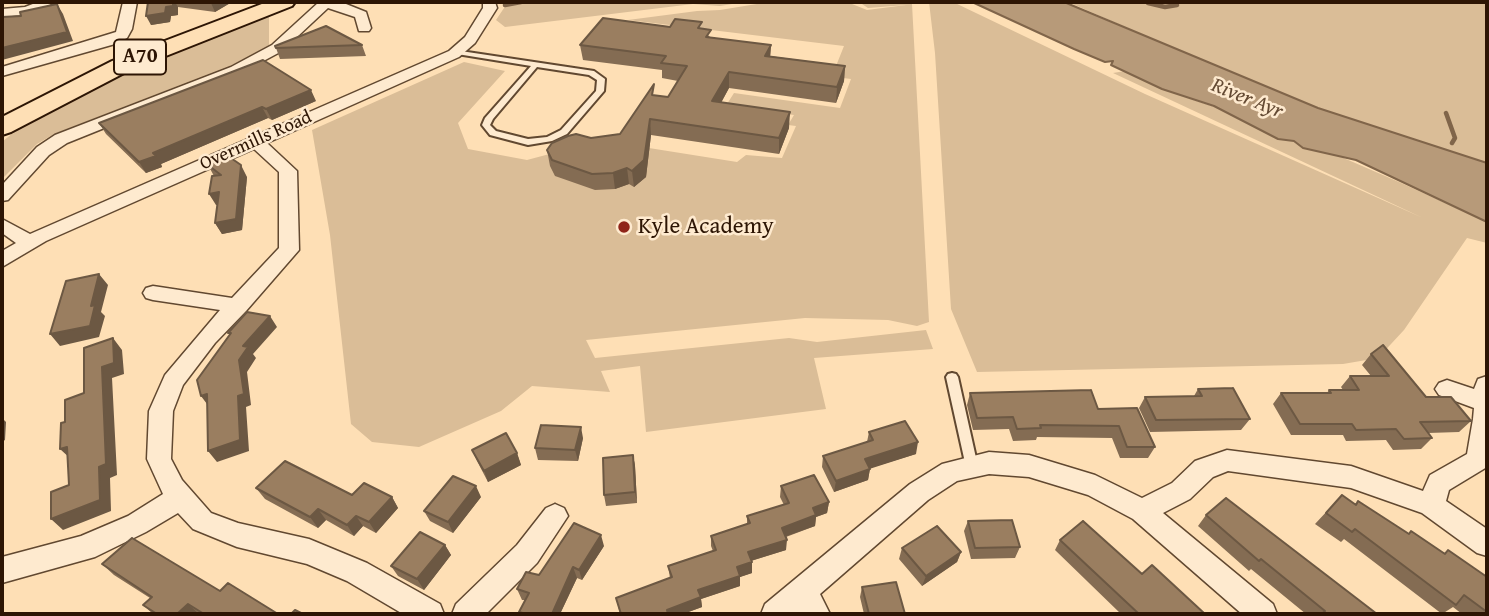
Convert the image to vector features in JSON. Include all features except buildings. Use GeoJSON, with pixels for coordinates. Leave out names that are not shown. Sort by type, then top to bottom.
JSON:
{"type":"FeatureCollection","features":[{"type":"Feature","properties":{"kind":"main road","name":"A70"},"geometry":{"type":"LineString","coordinates":[[2,127],[120,66],[285,2]]}},
{"type":"Feature","properties":{"kind":"street"},"geometry":{"type":"LineString","coordinates":[[2,72],[110,41],[122,35],[130,2]]}},
{"type":"Feature","properties":{"kind":"street","name":"Overmills Road"},"geometry":{"type":"LineString","coordinates":[[2,260],[29,242],[457,52],[470,40],[481,23],[489,8],[489,2]]}},
{"type":"Feature","properties":{"kind":"street"},"geometry":{"type":"LineString","coordinates":[[2,196],[43,151],[61,139],[236,70],[277,48],[326,3],[361,15],[364,28]]}},
{"type":"Feature","properties":{"kind":"street"},"geometry":{"type":"LineString","coordinates":[[2,13],[27,11],[44,4]]}},
{"type":"Feature","properties":{"kind":"street"},"geometry":{"type":"LineString","coordinates":[[256,142],[288,171],[289,250],[207,337],[173,382],[161,411],[159,459],[173,488],[202,520],[237,535],[309,552],[345,567],[430,614]]}},
{"type":"Feature","properties":{"kind":"street"},"geometry":{"type":"LineString","coordinates":[[2,225],[29,242]]}},
{"type":"Feature","properties":{"kind":"street"},"geometry":{"type":"LineString","coordinates":[[188,299],[205,281]]}},
{"type":"Feature","properties":{"kind":"street"},"geometry":{"type":"LineString","coordinates":[[153,293],[239,306]]}},
{"type":"Feature","properties":{"kind":"street"},"geometry":{"type":"LineString","coordinates":[[1431,505],[1439,483],[1478,460],[1486,394],[1447,389]]}},
{"type":"Feature","properties":{"kind":"street"},"geometry":{"type":"LineString","coordinates":[[1142,511],[1181,491],[1204,468],[1227,460],[1352,477],[1431,505],[1487,544]]}},
{"type":"Feature","properties":{"kind":"street"},"geometry":{"type":"LineString","coordinates":[[775,614],[809,604],[919,492],[951,472],[989,463],[1029,466],[1096,486],[1142,511],[1264,614]]}},
{"type":"Feature","properties":{"kind":"street"},"geometry":{"type":"LineString","coordinates":[[2,570],[85,548],[137,524],[181,497]]}},
{"type":"Feature","properties":{"kind":"street"},"geometry":{"type":"LineString","coordinates":[[466,614],[527,554],[555,516]]}},
{"type":"Feature","properties":{"kind":"lane"},"geometry":{"type":"LineString","coordinates":[[457,52],[536,64],[598,76],[601,79],[600,91],[564,132],[549,139],[528,142],[493,133],[486,125],[489,118],[536,64]]}},
{"type":"Feature","properties":{"kind":"lane"},"geometry":{"type":"LineString","coordinates":[[952,377],[971,467]]}},
{"type":"Feature","properties":{"kind":"shaded area"},"geometry":{"type":"Polygon","coordinates":[[[508,2],[744,2],[720,6],[693,4],[505,27],[496,20],[508,2]]]}},
{"type":"Feature","properties":{"kind":"shaded area","name":"Kyle Academy"},"geometry":{"type":"Polygon","coordinates":[[[769,2],[847,2],[867,10],[906,5],[868,8],[859,2],[920,2],[912,4],[929,322],[917,326],[888,320],[805,318],[586,340],[595,358],[789,338],[817,342],[926,330],[933,349],[814,358],[826,409],[646,432],[640,366],[601,371],[610,392],[532,386],[501,411],[419,447],[372,442],[351,424],[330,235],[312,130],[464,62],[505,71],[458,123],[468,149],[527,160],[587,144],[630,145],[737,162],[746,155],[782,158],[796,126],[788,125],[794,115],[740,108],[720,115],[734,93],[840,108],[851,79],[812,74],[836,66],[844,46],[628,20],[769,2]]]}},
{"type":"Feature","properties":{"kind":"shaded area"},"geometry":{"type":"Polygon","coordinates":[[[929,2],[953,2],[1145,94],[1423,218],[1113,73],[1125,71],[1162,89],[1229,112],[1294,141],[1339,156],[1487,222],[1487,243],[1467,238],[1404,330],[1378,358],[1343,364],[977,372],[951,309],[935,53],[929,2]]]}},
{"type":"Feature","properties":{"kind":"shaded area"},"geometry":{"type":"Polygon","coordinates":[[[1068,2],[1487,2],[1487,164],[1341,121],[1068,2]]]}},
{"type":"Feature","properties":{"kind":"shaded area"},"geometry":{"type":"Polygon","coordinates":[[[269,13],[269,49],[265,52],[54,134],[37,144],[2,179],[2,142],[14,132],[148,60],[269,13]]]}},
{"type":"Feature","properties":{"kind":"water","name":"River Ayr"},"geometry":{"type":"Polygon","coordinates":[[[972,2],[1064,2],[1318,108],[1487,163],[1487,222],[1356,160],[1303,148],[1294,141],[1278,139],[1214,106],[1162,89],[1111,65],[1113,61],[1105,62],[972,2]]]}},
{"type":"Feature","properties":{"kind":"waterway"},"geometry":{"type":"LineString","coordinates":[[505,5],[521,2]]}},
{"type":"Feature","properties":{"kind":"waterway"},"geometry":{"type":"LineString","coordinates":[[1148,3],[1165,7],[1177,5]]}},
{"type":"Feature","properties":{"kind":"waterway"},"geometry":{"type":"LineString","coordinates":[[1446,113],[1455,138],[1452,143]]}},
{"type":"Feature","properties":{"kind":"place","name":"Kyle Academy"},"geometry":{"type":"Point","coordinates":[624,227]}}]}
